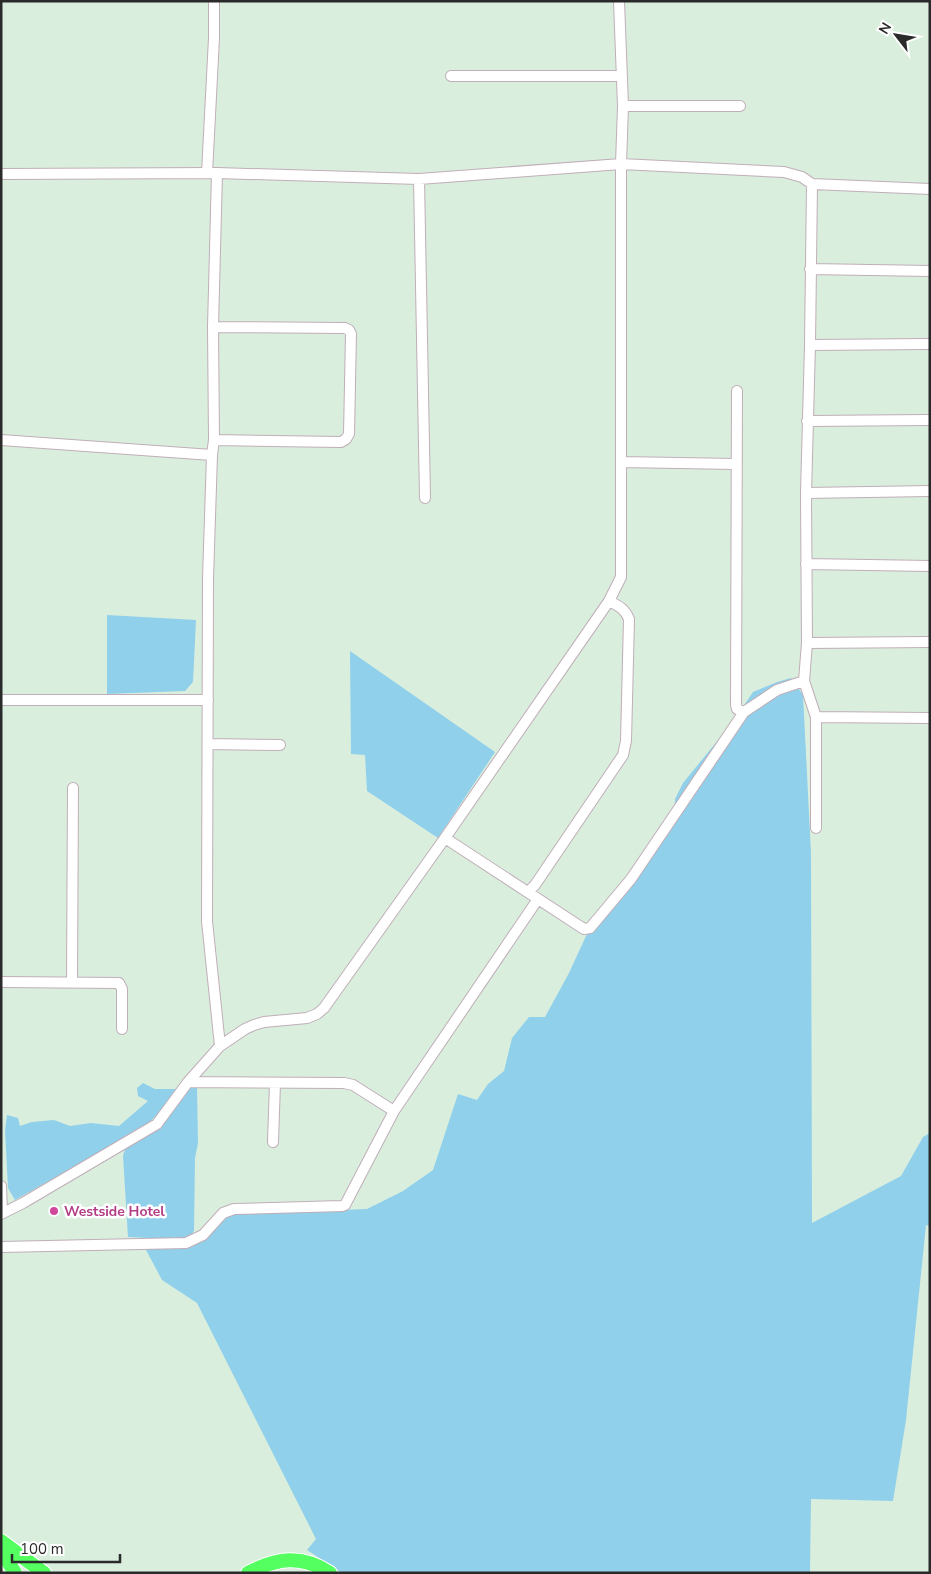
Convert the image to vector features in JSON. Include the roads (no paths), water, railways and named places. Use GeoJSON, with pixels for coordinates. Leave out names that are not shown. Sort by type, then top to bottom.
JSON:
{"type":"FeatureCollection","features":[{"type":"Feature","properties":{"kind":"highway"},"geometry":{"type":"LineString","coordinates":[[1,1541],[44,1573]]}},
{"type":"Feature","properties":{"kind":"highway"},"geometry":{"type":"LineString","coordinates":[[1,1550],[15,1573]]}},
{"type":"Feature","properties":{"kind":"highway"},"geometry":{"type":"LineString","coordinates":[[248,1573],[265,1564],[285,1560],[300,1561],[319,1566],[330,1573]]}},
{"type":"Feature","properties":{"kind":"street"},"geometry":{"type":"LineString","coordinates":[[214,1],[212,173],[214,440],[208,579],[207,921],[220,1046]]}},
{"type":"Feature","properties":{"kind":"street"},"geometry":{"type":"LineString","coordinates":[[1,1186],[2,1213],[23,1203],[150,1129],[163,1117],[188,1082],[220,1046],[254,1024],[307,1018],[317,1014],[324,1008],[446,838],[609,601],[621,577],[621,164],[623,106],[620,1]]}},
{"type":"Feature","properties":{"kind":"street"},"geometry":{"type":"LineString","coordinates":[[451,76],[622,76]]}},
{"type":"Feature","properties":{"kind":"street"},"geometry":{"type":"LineString","coordinates":[[623,106],[740,106]]}},
{"type":"Feature","properties":{"kind":"street"},"geometry":{"type":"LineString","coordinates":[[1,174],[212,173],[419,179],[621,164],[784,172],[802,177],[812,184],[930,189]]}},
{"type":"Feature","properties":{"kind":"street"},"geometry":{"type":"LineString","coordinates":[[419,179],[425,498]]}},
{"type":"Feature","properties":{"kind":"street"},"geometry":{"type":"LineString","coordinates":[[812,184],[806,493],[807,643],[804,680],[816,717],[816,828]]}},
{"type":"Feature","properties":{"kind":"street"},"geometry":{"type":"LineString","coordinates":[[810,269],[930,271]]}},
{"type":"Feature","properties":{"kind":"street"},"geometry":{"type":"LineString","coordinates":[[213,327],[345,328],[351,334],[349,434],[346,439],[341,442],[214,440]]}},
{"type":"Feature","properties":{"kind":"street"},"geometry":{"type":"LineString","coordinates":[[810,345],[930,344]]}},
{"type":"Feature","properties":{"kind":"street"},"geometry":{"type":"LineString","coordinates":[[736,391],[736,705],[737,708],[744,712]]}},
{"type":"Feature","properties":{"kind":"street"},"geometry":{"type":"LineString","coordinates":[[807,421],[930,420]]}},
{"type":"Feature","properties":{"kind":"street"},"geometry":{"type":"LineString","coordinates":[[1,440],[212,455]]}},
{"type":"Feature","properties":{"kind":"street"},"geometry":{"type":"LineString","coordinates":[[621,462],[736,464]]}},
{"type":"Feature","properties":{"kind":"street"},"geometry":{"type":"LineString","coordinates":[[806,493],[930,491]]}},
{"type":"Feature","properties":{"kind":"street"},"geometry":{"type":"LineString","coordinates":[[806,564],[930,566]]}},
{"type":"Feature","properties":{"kind":"street"},"geometry":{"type":"LineString","coordinates":[[528,892],[535,885],[623,755],[626,741],[629,619],[626,612],[609,601]]}},
{"type":"Feature","properties":{"kind":"street"},"geometry":{"type":"LineString","coordinates":[[807,643],[930,642]]}},
{"type":"Feature","properties":{"kind":"street"},"geometry":{"type":"LineString","coordinates":[[446,838],[584,929],[590,928],[631,879],[744,712],[778,690],[804,680]]}},
{"type":"Feature","properties":{"kind":"street"},"geometry":{"type":"LineString","coordinates":[[1,700],[208,700]]}},
{"type":"Feature","properties":{"kind":"street"},"geometry":{"type":"LineString","coordinates":[[816,717],[930,718]]}},
{"type":"Feature","properties":{"kind":"street"},"geometry":{"type":"LineString","coordinates":[[208,744],[280,745]]}},
{"type":"Feature","properties":{"kind":"street"},"geometry":{"type":"LineString","coordinates":[[72,982],[73,788]]}},
{"type":"Feature","properties":{"kind":"street"},"geometry":{"type":"LineString","coordinates":[[1,1247],[186,1244],[203,1235],[223,1213],[234,1209],[342,1206],[348,1202],[394,1111],[538,899]]}},
{"type":"Feature","properties":{"kind":"street"},"geometry":{"type":"LineString","coordinates":[[1,982],[119,983],[122,989],[122,1030]]}},
{"type":"Feature","properties":{"kind":"street"},"geometry":{"type":"LineString","coordinates":[[188,1082],[349,1084],[394,1111]]}},
{"type":"Feature","properties":{"kind":"street"},"geometry":{"type":"LineString","coordinates":[[273,1142],[275,1083]]}},
{"type":"Feature","properties":{"kind":"place","name":"Westside Hotel"},"geometry":{"type":"Point","coordinates":[54,1211]}}]}
